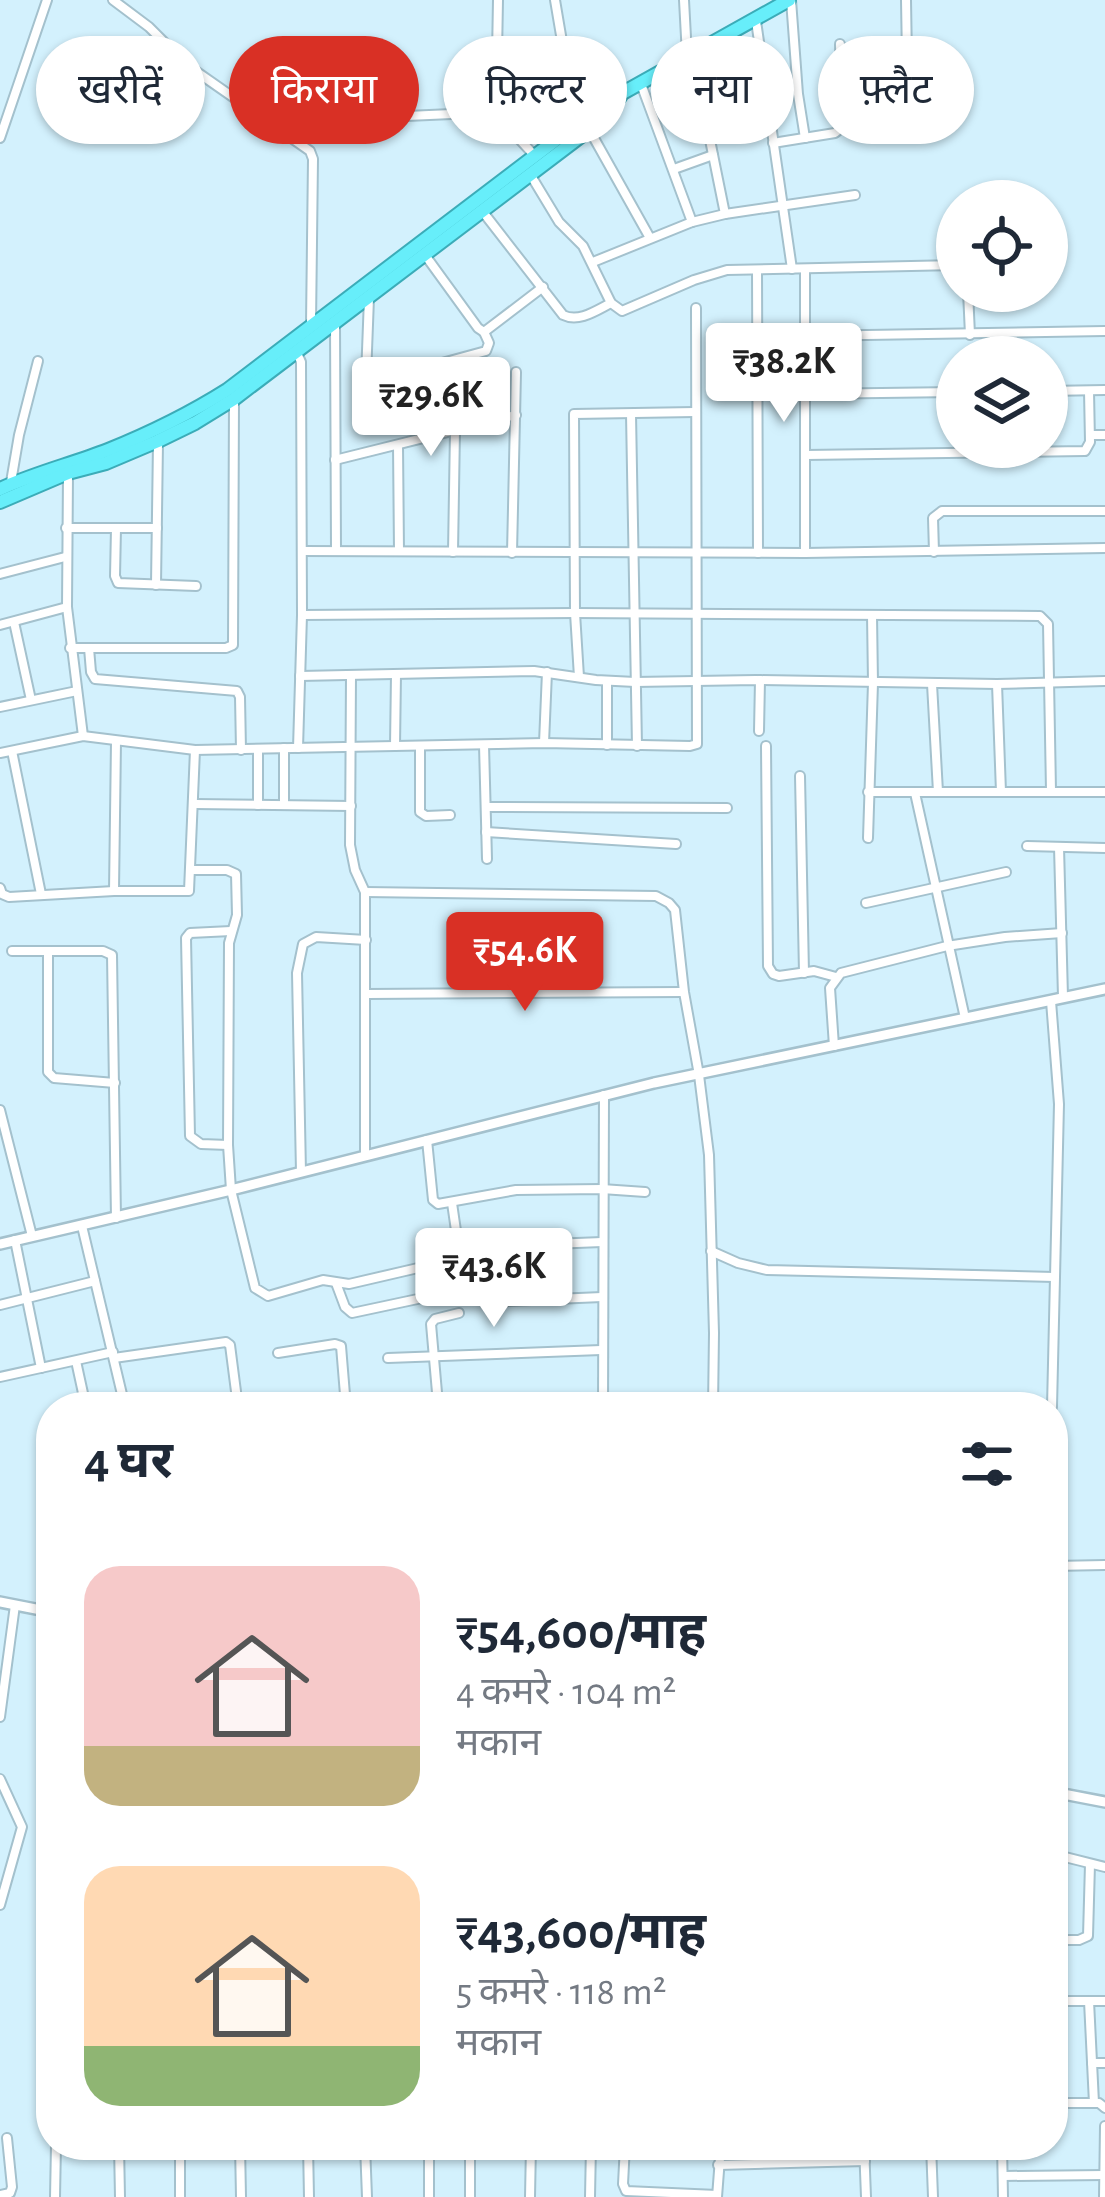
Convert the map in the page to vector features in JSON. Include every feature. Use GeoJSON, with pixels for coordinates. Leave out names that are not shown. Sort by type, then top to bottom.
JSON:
{"type":"FeatureCollection","features":[{"type":"Feature","properties":{"kind":"highway"},"geometry":{"type":"LineString","coordinates":[[724,36],[790,0]]}},
{"type":"Feature","properties":{"kind":"highway"},"geometry":{"type":"LineString","coordinates":[[627,92],[651,78]]}},
{"type":"Feature","properties":{"kind":"highway"},"geometry":{"type":"LineString","coordinates":[[5,487],[190,413],[335,321],[424,254],[555,144]]}},
{"type":"Feature","properties":{"kind":"highway"},"geometry":{"type":"LineString","coordinates":[[0,502],[158,441],[234,399],[311,325],[530,174],[564,144]]}},
{"type":"Feature","properties":{"kind":"street"},"geometry":{"type":"LineString","coordinates":[[0,137],[47,0]]}},
{"type":"Feature","properties":{"kind":"street"},"geometry":{"type":"LineString","coordinates":[[113,0],[200,74],[310,151],[311,325]]}},
{"type":"Feature","properties":{"kind":"street"},"geometry":{"type":"LineString","coordinates":[[497,0],[497,36]]}},
{"type":"Feature","properties":{"kind":"street"},"geometry":{"type":"LineString","coordinates":[[555,0],[561,36]]}},
{"type":"Feature","properties":{"kind":"street"},"geometry":{"type":"LineString","coordinates":[[684,0],[686,36]]}},
{"type":"Feature","properties":{"kind":"street"},"geometry":{"type":"LineString","coordinates":[[790,0],[806,138]]}},
{"type":"Feature","properties":{"kind":"street"},"geometry":{"type":"LineString","coordinates":[[906,0],[907,36]]}},
{"type":"Feature","properties":{"kind":"street"},"geometry":{"type":"LineString","coordinates":[[755,19],[757,36]]}},
{"type":"Feature","properties":{"kind":"street"},"geometry":{"type":"LineString","coordinates":[[641,84],[692,222]]}},
{"type":"Feature","properties":{"kind":"street"},"geometry":{"type":"LineString","coordinates":[[794,140],[818,136]]}},
{"type":"Feature","properties":{"kind":"street"},"geometry":{"type":"LineString","coordinates":[[524,144],[535,156]]}},
{"type":"Feature","properties":{"kind":"street"},"geometry":{"type":"LineString","coordinates":[[593,144],[651,238]]}},
{"type":"Feature","properties":{"kind":"street"},"geometry":{"type":"LineString","coordinates":[[711,144],[724,214]]}},
{"type":"Feature","properties":{"kind":"street"},"geometry":{"type":"LineString","coordinates":[[773,144],[792,269]]}},
{"type":"Feature","properties":{"kind":"street"},"geometry":{"type":"LineString","coordinates":[[674,170],[713,155]]}},
{"type":"Feature","properties":{"kind":"street"},"geometry":{"type":"LineString","coordinates":[[530,174],[553,213],[584,245],[614,308],[622,310],[717,272],[936,266]]}},
{"type":"Feature","properties":{"kind":"street"},"geometry":{"type":"LineString","coordinates":[[593,262],[692,222],[855,195]]}},
{"type":"Feature","properties":{"kind":"street"},"geometry":{"type":"LineString","coordinates":[[478,206],[569,318],[611,303]]}},
{"type":"Feature","properties":{"kind":"street"},"geometry":{"type":"LineString","coordinates":[[370,294],[366,377],[372,382],[486,351],[489,343],[484,332],[424,254]]}},
{"type":"Feature","properties":{"kind":"street"},"geometry":{"type":"LineString","coordinates":[[757,269],[758,553]]}},
{"type":"Feature","properties":{"kind":"street"},"geometry":{"type":"LineString","coordinates":[[805,269],[805,553]]}},
{"type":"Feature","properties":{"kind":"street"},"geometry":{"type":"LineString","coordinates":[[484,332],[543,287]]}},
{"type":"Feature","properties":{"kind":"street"},"geometry":{"type":"LineString","coordinates":[[0,753],[83,736],[195,751],[697,744],[696,308]]}},
{"type":"Feature","properties":{"kind":"street"},"geometry":{"type":"LineString","coordinates":[[969,312],[970,334]]}},
{"type":"Feature","properties":{"kind":"street"},"geometry":{"type":"LineString","coordinates":[[335,321],[336,551]]}},
{"type":"Feature","properties":{"kind":"street"},"geometry":{"type":"LineString","coordinates":[[806,336],[1105,331]]}},
{"type":"Feature","properties":{"kind":"street"},"geometry":{"type":"LineString","coordinates":[[292,346],[301,362],[298,748]]}},
{"type":"Feature","properties":{"kind":"street"},"geometry":{"type":"LineString","coordinates":[[5,487],[38,361]]}},
{"type":"Feature","properties":{"kind":"street"},"geometry":{"type":"LineString","coordinates":[[512,553],[516,372]]}},
{"type":"Feature","properties":{"kind":"street"},"geometry":{"type":"LineString","coordinates":[[1068,391],[1105,390]]}},
{"type":"Feature","properties":{"kind":"street"},"geometry":{"type":"LineString","coordinates":[[1068,452],[1085,452],[1090,442],[1089,391]]}},
{"type":"Feature","properties":{"kind":"street"},"geometry":{"type":"LineString","coordinates":[[806,394],[936,392]]}},
{"type":"Feature","properties":{"kind":"street"},"geometry":{"type":"LineString","coordinates":[[70,648],[226,648],[233,644],[234,399]]}},
{"type":"Feature","properties":{"kind":"street"},"geometry":{"type":"LineString","coordinates":[[579,676],[574,414],[695,412]]}},
{"type":"Feature","properties":{"kind":"street"},"geometry":{"type":"LineString","coordinates":[[631,414],[637,746]]}},
{"type":"Feature","properties":{"kind":"street"},"geometry":{"type":"LineString","coordinates":[[335,460],[516,415]]}},
{"type":"Feature","properties":{"kind":"street"},"geometry":{"type":"LineString","coordinates":[[453,553],[455,430]]}},
{"type":"Feature","properties":{"kind":"street"},"geometry":{"type":"LineString","coordinates":[[1090,435],[1105,435]]}},
{"type":"Feature","properties":{"kind":"street"},"geometry":{"type":"LineString","coordinates":[[157,585],[158,441]]}},
{"type":"Feature","properties":{"kind":"street"},"geometry":{"type":"LineString","coordinates":[[398,445],[399,552]]}},
{"type":"Feature","properties":{"kind":"street"},"geometry":{"type":"LineString","coordinates":[[806,455],[936,451]]}},
{"type":"Feature","properties":{"kind":"street"},"geometry":{"type":"LineString","coordinates":[[68,473],[67,607],[83,736]]}},
{"type":"Feature","properties":{"kind":"street"},"geometry":{"type":"LineString","coordinates":[[934,552],[933,518],[942,511],[1105,512]]}},
{"type":"Feature","properties":{"kind":"street"},"geometry":{"type":"LineString","coordinates":[[66,528],[157,529]]}},
{"type":"Feature","properties":{"kind":"street"},"geometry":{"type":"LineString","coordinates":[[116,528],[116,580],[121,584],[196,586]]}},
{"type":"Feature","properties":{"kind":"street"},"geometry":{"type":"LineString","coordinates":[[302,551],[632,554],[1105,548]]}},
{"type":"Feature","properties":{"kind":"street"},"geometry":{"type":"LineString","coordinates":[[0,574],[65,557]]}},
{"type":"Feature","properties":{"kind":"street"},"geometry":{"type":"LineString","coordinates":[[0,625],[67,607]]}},
{"type":"Feature","properties":{"kind":"street"},"geometry":{"type":"LineString","coordinates":[[302,614],[1040,616],[1048,624],[1051,791]]}},
{"type":"Feature","properties":{"kind":"street"},"geometry":{"type":"LineString","coordinates":[[868,838],[872,616]]}},
{"type":"Feature","properties":{"kind":"street"},"geometry":{"type":"LineString","coordinates":[[14,622],[31,700]]}},
{"type":"Feature","properties":{"kind":"street"},"geometry":{"type":"LineString","coordinates":[[88,648],[95,679],[237,691],[241,750]]}},
{"type":"Feature","properties":{"kind":"street"},"geometry":{"type":"LineString","coordinates":[[300,676],[547,672],[635,682],[1105,681]]}},
{"type":"Feature","properties":{"kind":"street"},"geometry":{"type":"LineString","coordinates":[[544,743],[547,672]]}},
{"type":"Feature","properties":{"kind":"street"},"geometry":{"type":"LineString","coordinates":[[395,746],[396,674]]}},
{"type":"Feature","properties":{"kind":"street"},"geometry":{"type":"LineString","coordinates":[[351,675],[351,856],[365,892],[365,1156]]}},
{"type":"Feature","properties":{"kind":"street"},"geometry":{"type":"LineString","coordinates":[[607,680],[607,745]]}},
{"type":"Feature","properties":{"kind":"street"},"geometry":{"type":"LineString","coordinates":[[759,730],[760,680]]}},
{"type":"Feature","properties":{"kind":"street"},"geometry":{"type":"LineString","coordinates":[[932,684],[938,792]]}},
{"type":"Feature","properties":{"kind":"street"},"geometry":{"type":"LineString","coordinates":[[997,684],[1001,792]]}},
{"type":"Feature","properties":{"kind":"street"},"geometry":{"type":"LineString","coordinates":[[0,707],[76,691]]}},
{"type":"Feature","properties":{"kind":"street"},"geometry":{"type":"LineString","coordinates":[[114,891],[116,741]]}},
{"type":"Feature","properties":{"kind":"street"},"geometry":{"type":"LineString","coordinates":[[484,745],[487,859]]}},
{"type":"Feature","properties":{"kind":"street"},"geometry":{"type":"LineString","coordinates":[[420,746],[420,814],[450,815]]}},
{"type":"Feature","properties":{"kind":"street"},"geometry":{"type":"LineString","coordinates":[[766,746],[768,965],[779,976],[820,972],[836,977]]}},
{"type":"Feature","properties":{"kind":"street"},"geometry":{"type":"LineString","coordinates":[[284,748],[284,805]]}},
{"type":"Feature","properties":{"kind":"street"},"geometry":{"type":"LineString","coordinates":[[258,749],[258,805]]}},
{"type":"Feature","properties":{"kind":"street"},"geometry":{"type":"LineString","coordinates":[[12,751],[41,894]]}},
{"type":"Feature","properties":{"kind":"street"},"geometry":{"type":"LineString","coordinates":[[0,888],[5,897],[185,893],[191,887],[195,751]]}},
{"type":"Feature","properties":{"kind":"street"},"geometry":{"type":"LineString","coordinates":[[800,776],[804,973]]}},
{"type":"Feature","properties":{"kind":"street"},"geometry":{"type":"LineString","coordinates":[[868,793],[1105,792]]}},
{"type":"Feature","properties":{"kind":"street"},"geometry":{"type":"LineString","coordinates":[[915,793],[965,1018]]}},
{"type":"Feature","properties":{"kind":"street"},"geometry":{"type":"LineString","coordinates":[[195,804],[351,806]]}},
{"type":"Feature","properties":{"kind":"street"},"geometry":{"type":"LineString","coordinates":[[486,807],[727,808]]}},
{"type":"Feature","properties":{"kind":"street"},"geometry":{"type":"LineString","coordinates":[[486,832],[676,844]]}},
{"type":"Feature","properties":{"kind":"street"},"geometry":{"type":"LineString","coordinates":[[1027,846],[1105,848]]}},
{"type":"Feature","properties":{"kind":"street"},"geometry":{"type":"LineString","coordinates":[[1059,847],[1064,998]]}},
{"type":"Feature","properties":{"kind":"street"},"geometry":{"type":"LineString","coordinates":[[192,869],[226,869],[236,874],[237,915],[229,944],[228,1145],[231,1190],[255,1288],[268,1296],[325,1280],[349,1285],[418,1268]]}},
{"type":"Feature","properties":{"kind":"street"},"geometry":{"type":"LineString","coordinates":[[866,902],[1006,872]]}},
{"type":"Feature","properties":{"kind":"street"},"geometry":{"type":"LineString","coordinates":[[365,892],[656,896],[675,910],[709,1155],[713,1392]]}},
{"type":"Feature","properties":{"kind":"street"},"geometry":{"type":"LineString","coordinates":[[228,1145],[201,1144],[190,1136],[186,938],[190,932],[231,931]]}},
{"type":"Feature","properties":{"kind":"street"},"geometry":{"type":"LineString","coordinates":[[834,1047],[830,988],[841,973],[947,946],[1062,933]]}},
{"type":"Feature","properties":{"kind":"street"},"geometry":{"type":"LineString","coordinates":[[301,1172],[297,974],[303,944],[316,937],[366,940]]}},
{"type":"Feature","properties":{"kind":"street"},"geometry":{"type":"LineString","coordinates":[[12,951],[103,951],[112,955],[116,1218]]}},
{"type":"Feature","properties":{"kind":"street"},"geometry":{"type":"LineString","coordinates":[[48,951],[48,1072],[54,1078],[115,1082]]}},
{"type":"Feature","properties":{"kind":"street"},"geometry":{"type":"LineString","coordinates":[[0,1244],[604,1095],[1105,989]]}},
{"type":"Feature","properties":{"kind":"street"},"geometry":{"type":"LineString","coordinates":[[367,994],[684,992]]}},
{"type":"Feature","properties":{"kind":"street"},"geometry":{"type":"LineString","coordinates":[[1051,1001],[1059,1104],[1052,1392]]}},
{"type":"Feature","properties":{"kind":"street"},"geometry":{"type":"LineString","coordinates":[[603,1392],[604,1095]]}},
{"type":"Feature","properties":{"kind":"street"},"geometry":{"type":"LineString","coordinates":[[0,1110],[32,1237]]}},
{"type":"Feature","properties":{"kind":"street"},"geometry":{"type":"LineString","coordinates":[[427,1140],[433,1200],[438,1204],[516,1190],[645,1192]]}},
{"type":"Feature","properties":{"kind":"street"},"geometry":{"type":"LineString","coordinates":[[452,1202],[462,1272]]}},
{"type":"Feature","properties":{"kind":"street"},"geometry":{"type":"LineString","coordinates":[[82,1226],[121,1392]]}},
{"type":"Feature","properties":{"kind":"street"},"geometry":{"type":"LineString","coordinates":[[15,1240],[41,1368]]}},
{"type":"Feature","properties":{"kind":"street"},"geometry":{"type":"LineString","coordinates":[[526,1246],[602,1242]]}},
{"type":"Feature","properties":{"kind":"street"},"geometry":{"type":"LineString","coordinates":[[711,1250],[767,1270],[1054,1277]]}},
{"type":"Feature","properties":{"kind":"street"},"geometry":{"type":"LineString","coordinates":[[0,1305],[95,1281]]}},
{"type":"Feature","properties":{"kind":"street"},"geometry":{"type":"LineString","coordinates":[[337,1283],[352,1313],[427,1297]]}},
{"type":"Feature","properties":{"kind":"street"},"geometry":{"type":"LineString","coordinates":[[485,1302],[602,1297]]}},
{"type":"Feature","properties":{"kind":"street"},"geometry":{"type":"LineString","coordinates":[[437,1392],[432,1321],[459,1313]]}},
{"type":"Feature","properties":{"kind":"street"},"geometry":{"type":"LineString","coordinates":[[0,1377],[76,1360],[226,1342],[236,1392]]}},
{"type":"Feature","properties":{"kind":"street"},"geometry":{"type":"LineString","coordinates":[[278,1353],[341,1346],[345,1392]]}},
{"type":"Feature","properties":{"kind":"street"},"geometry":{"type":"LineString","coordinates":[[388,1358],[601,1350]]}},
{"type":"Feature","properties":{"kind":"street"},"geometry":{"type":"LineString","coordinates":[[76,1360],[83,1392]]}},
{"type":"Feature","properties":{"kind":"street"},"geometry":{"type":"LineString","coordinates":[[1068,1565],[1105,1564]]}},
{"type":"Feature","properties":{"kind":"street"},"geometry":{"type":"LineString","coordinates":[[0,1602],[36,1609]]}},
{"type":"Feature","properties":{"kind":"street"},"geometry":{"type":"LineString","coordinates":[[0,1717],[15,1605]]}},
{"type":"Feature","properties":{"kind":"street"},"geometry":{"type":"LineString","coordinates":[[0,1779],[22,1826],[0,1905]]}},
{"type":"Feature","properties":{"kind":"street"},"geometry":{"type":"LineString","coordinates":[[1068,1795],[1105,1802]]}},
{"type":"Feature","properties":{"kind":"street"},"geometry":{"type":"LineString","coordinates":[[1068,1858],[1105,1867]]}},
{"type":"Feature","properties":{"kind":"street"},"geometry":{"type":"LineString","coordinates":[[1068,1940],[1088,1936],[1090,1864]]}},
{"type":"Feature","properties":{"kind":"street"},"geometry":{"type":"LineString","coordinates":[[1068,2001],[1105,2001]]}},
{"type":"Feature","properties":{"kind":"street"},"geometry":{"type":"LineString","coordinates":[[1089,2001],[1094,2102]]}},
{"type":"Feature","properties":{"kind":"street"},"geometry":{"type":"LineString","coordinates":[[1092,2062],[1105,2063]]}},
{"type":"Feature","properties":{"kind":"street"},"geometry":{"type":"LineString","coordinates":[[1068,2103],[1094,2102],[1105,2108]]}},
{"type":"Feature","properties":{"kind":"street"},"geometry":{"type":"LineString","coordinates":[[1104,2197],[1105,2126]]}},
{"type":"Feature","properties":{"kind":"street"},"geometry":{"type":"LineString","coordinates":[[0,2195],[12,2191],[7,2138]]}},
{"type":"Feature","properties":{"kind":"street"},"geometry":{"type":"LineString","coordinates":[[55,2197],[56,2160]]}},
{"type":"Feature","properties":{"kind":"street"},"geometry":{"type":"LineString","coordinates":[[119,2160],[120,2197]]}},
{"type":"Feature","properties":{"kind":"street"},"geometry":{"type":"LineString","coordinates":[[180,2160],[180,2197]]}},
{"type":"Feature","properties":{"kind":"street"},"geometry":{"type":"LineString","coordinates":[[240,2160],[241,2197]]}},
{"type":"Feature","properties":{"kind":"street"},"geometry":{"type":"LineString","coordinates":[[308,2160],[308,2197]]}},
{"type":"Feature","properties":{"kind":"street"},"geometry":{"type":"LineString","coordinates":[[366,2160],[367,2197]]}},
{"type":"Feature","properties":{"kind":"street"},"geometry":{"type":"LineString","coordinates":[[429,2160],[429,2197]]}},
{"type":"Feature","properties":{"kind":"street"},"geometry":{"type":"LineString","coordinates":[[470,2160],[470,2197]]}},
{"type":"Feature","properties":{"kind":"street"},"geometry":{"type":"LineString","coordinates":[[530,2197],[531,2160]]}},
{"type":"Feature","properties":{"kind":"street"},"geometry":{"type":"LineString","coordinates":[[590,2197],[591,2160]]}},
{"type":"Feature","properties":{"kind":"street"},"geometry":{"type":"LineString","coordinates":[[624,2160],[626,2191],[717,2196],[719,2160]]}},
{"type":"Feature","properties":{"kind":"street"},"geometry":{"type":"LineString","coordinates":[[932,2160],[933,2197]]}},
{"type":"Feature","properties":{"kind":"street"},"geometry":{"type":"LineString","coordinates":[[1003,2160],[1003,2197]]}},
{"type":"Feature","properties":{"kind":"street"},"geometry":{"type":"LineString","coordinates":[[718,2164],[865,2161],[866,2197]]}},
{"type":"Feature","properties":{"kind":"street"},"geometry":{"type":"LineString","coordinates":[[1004,2176],[1104,2175]]}}]}
